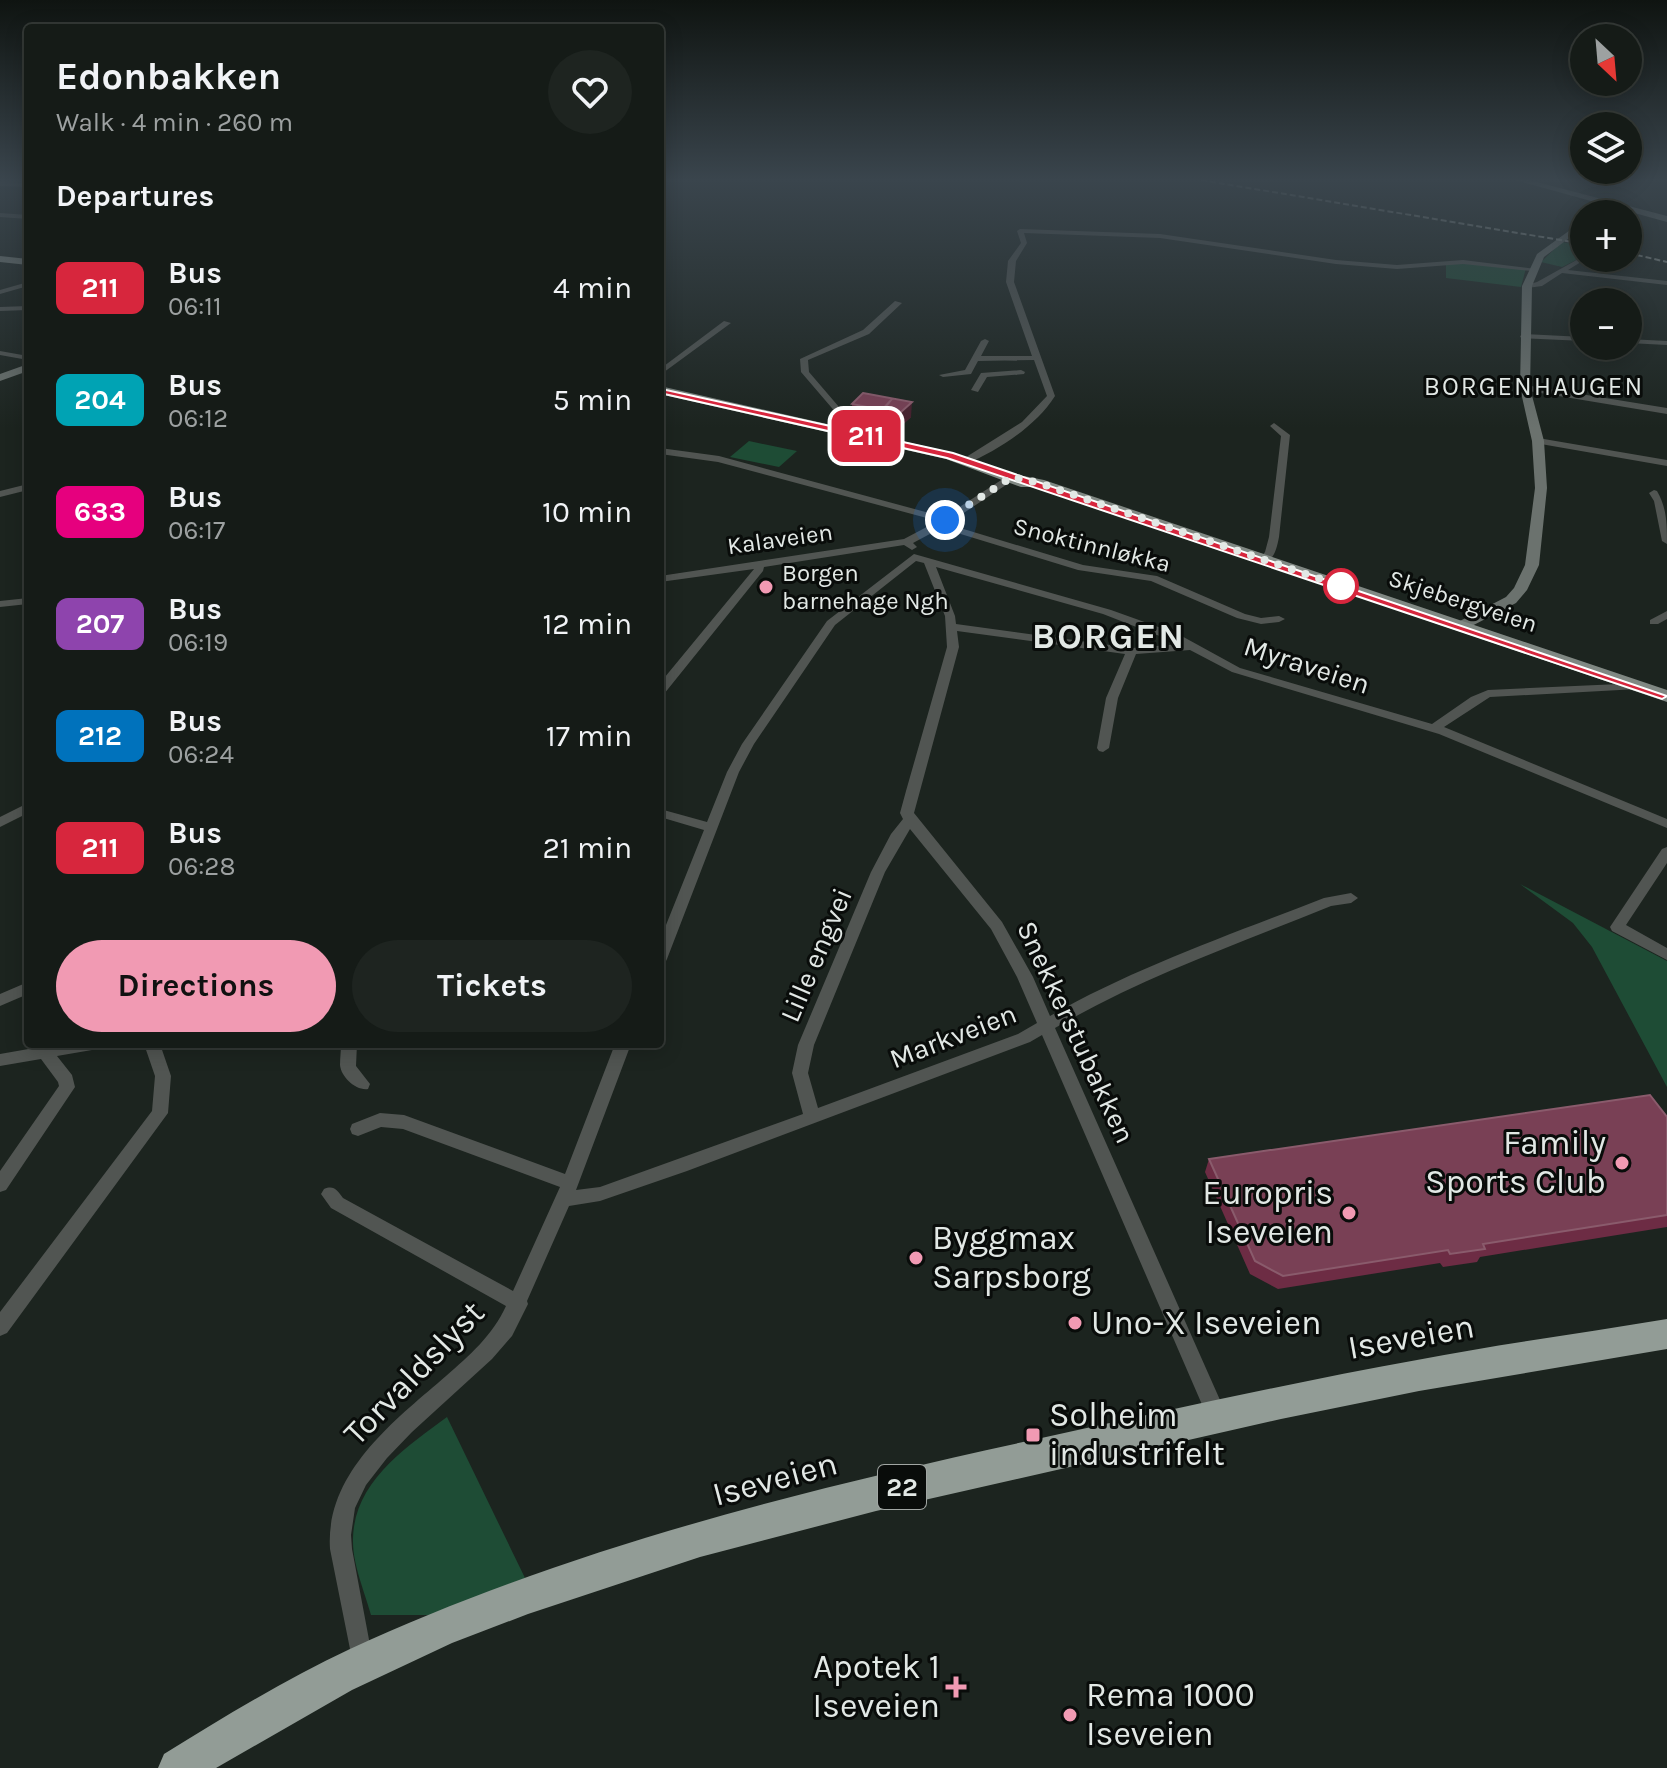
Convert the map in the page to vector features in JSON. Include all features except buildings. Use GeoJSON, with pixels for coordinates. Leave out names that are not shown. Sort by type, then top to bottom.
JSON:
{"type":"FeatureCollection","features":[{"type":"Feature","properties":{"kind":"highway","name":"Iseveien"},"geometry":{"type":"LineString","coordinates":[[178,1768],[266,1715],[363,1664],[533,1593],[661,1552],[853,1499],[1217,1416],[1421,1375],[1667,1334]]}},
{"type":"Feature","properties":{"kind":"main road","name":"Skjebergveien"},"geometry":{"type":"LineString","coordinates":[[664,391],[966,461],[1034,487],[1062,493],[1667,696]]}},
{"type":"Feature","properties":{"kind":"street"},"geometry":{"type":"LineString","coordinates":[[966,461],[1016,429],[1049,401],[1038,358],[1010,282],[1012,263]]}},
{"type":"Feature","properties":{"kind":"street"},"geometry":{"type":"LineString","coordinates":[[1359,263],[1418,268],[1456,263]]}},
{"type":"Feature","properties":{"kind":"street"},"geometry":{"type":"LineString","coordinates":[[1464,263],[1532,269]]}},
{"type":"Feature","properties":{"kind":"street"},"geometry":{"type":"LineString","coordinates":[[1461,626],[1495,610],[1520,590],[1532,565],[1541,510],[1538,441],[1525,388],[1524,336],[1527,286],[1537,263]]}},
{"type":"Feature","properties":{"kind":"street"},"geometry":{"type":"LineString","coordinates":[[1527,286],[1539,284],[1570,265]]}},
{"type":"Feature","properties":{"kind":"street"},"geometry":{"type":"LineString","coordinates":[[1559,271],[1667,283]]}},
{"type":"Feature","properties":{"kind":"street"},"geometry":{"type":"LineString","coordinates":[[1652,281],[1667,294]]}},
{"type":"Feature","properties":{"kind":"street"},"geometry":{"type":"LineString","coordinates":[[0,292],[24,285]]}},
{"type":"Feature","properties":{"kind":"street"},"geometry":{"type":"LineString","coordinates":[[836,430],[841,414],[805,372],[804,359],[866,332],[898,303]]}},
{"type":"Feature","properties":{"kind":"street"},"geometry":{"type":"LineString","coordinates":[[0,309],[24,308]]}},
{"type":"Feature","properties":{"kind":"street"},"geometry":{"type":"LineString","coordinates":[[664,370],[727,323]]}},
{"type":"Feature","properties":{"kind":"street"},"geometry":{"type":"LineString","coordinates":[[1524,336],[1570,338]]}},
{"type":"Feature","properties":{"kind":"street"},"geometry":{"type":"LineString","coordinates":[[943,375],[968,372],[985,341]]}},
{"type":"Feature","properties":{"kind":"street"},"geometry":{"type":"LineString","coordinates":[[1642,342],[1667,343]]}},
{"type":"Feature","properties":{"kind":"street"},"geometry":{"type":"LineString","coordinates":[[0,353],[24,357]]}},
{"type":"Feature","properties":{"kind":"street"},"geometry":{"type":"LineString","coordinates":[[974,359],[1038,358]]}},
{"type":"Feature","properties":{"kind":"street"},"geometry":{"type":"LineString","coordinates":[[0,378],[24,369]]}},
{"type":"Feature","properties":{"kind":"street"},"geometry":{"type":"LineString","coordinates":[[975,390],[984,375],[1021,372]]}},
{"type":"Feature","properties":{"kind":"street"},"geometry":{"type":"LineString","coordinates":[[1525,388],[1667,411]]}},
{"type":"Feature","properties":{"kind":"street"},"geometry":{"type":"LineString","coordinates":[[1264,560],[1270,553],[1274,538],[1286,435],[1274,426]]}},
{"type":"Feature","properties":{"kind":"street"},"geometry":{"type":"LineString","coordinates":[[1538,441],[1667,463]]}},
{"type":"Feature","properties":{"kind":"street","name":"Snoktinnløkka"},"geometry":{"type":"LineString","coordinates":[[664,452],[719,459],[941,522],[1082,568],[1153,578],[1241,616],[1261,621],[1279,619]]}},
{"type":"Feature","properties":{"kind":"street"},"geometry":{"type":"LineString","coordinates":[[664,949],[748,744],[831,623],[914,557],[915,551],[906,542],[1013,478]]}},
{"type":"Feature","properties":{"kind":"street"},"geometry":{"type":"LineString","coordinates":[[0,494],[24,488]]}},
{"type":"Feature","properties":{"kind":"street"},"geometry":{"type":"LineString","coordinates":[[1654,493],[1659,501],[1667,541]]}},
{"type":"Feature","properties":{"kind":"street","name":"Kalaveien"},"geometry":{"type":"LineString","coordinates":[[664,578],[906,542]]}},
{"type":"Feature","properties":{"kind":"street"},"geometry":{"type":"LineString","coordinates":[[910,820],[907,813],[912,791],[952,657],[953,627],[929,562],[914,557]]}},
{"type":"Feature","properties":{"kind":"street","name":"Myraveien"},"geometry":{"type":"LineString","coordinates":[[929,562],[1107,612],[1174,636],[1236,670],[1433,729],[1667,824]]}},
{"type":"Feature","properties":{"kind":"street"},"geometry":{"type":"LineString","coordinates":[[664,686],[752,578],[758,565]]}},
{"type":"Feature","properties":{"kind":"street"},"geometry":{"type":"LineString","coordinates":[[0,604],[24,601]]}},
{"type":"Feature","properties":{"kind":"street"},"geometry":{"type":"LineString","coordinates":[[1487,634],[1495,610]]}},
{"type":"Feature","properties":{"kind":"street"},"geometry":{"type":"LineString","coordinates":[[1654,622],[1667,614]]}},
{"type":"Feature","properties":{"kind":"street"},"geometry":{"type":"LineString","coordinates":[[953,627],[1132,651],[1193,646]]}},
{"type":"Feature","properties":{"kind":"street"},"geometry":{"type":"LineString","coordinates":[[1103,748],[1112,698],[1132,651]]}},
{"type":"Feature","properties":{"kind":"street"},"geometry":{"type":"LineString","coordinates":[[1433,729],[1488,694],[1638,685]]}},
{"type":"Feature","properties":{"kind":"street"},"geometry":{"type":"LineString","coordinates":[[0,823],[24,809]]}},
{"type":"Feature","properties":{"kind":"street"},"geometry":{"type":"LineString","coordinates":[[664,814],[711,828]]}},
{"type":"Feature","properties":{"kind":"street","name":"Snekkerstubakken"},"geometry":{"type":"LineString","coordinates":[[910,820],[997,926],[1047,1027],[1217,1416]]}},
{"type":"Feature","properties":{"kind":"street","name":"Lille engvei"},"geometry":{"type":"LineString","coordinates":[[812,1118],[800,1073],[806,1045],[878,872],[898,834],[910,820]]}},
{"type":"Feature","properties":{"kind":"street"},"geometry":{"type":"LineString","coordinates":[[1667,852],[1617,927],[1667,955]]}},
{"type":"Feature","properties":{"kind":"street","name":"Markveien"},"geometry":{"type":"LineString","coordinates":[[566,1191],[600,1194],[812,1118],[1047,1027],[1083,1004],[1149,974],[1329,901],[1351,898]]}},
{"type":"Feature","properties":{"kind":"street"},"geometry":{"type":"LineString","coordinates":[[0,1000],[24,990]]}},
{"type":"Feature","properties":{"kind":"street"},"geometry":{"type":"LineString","coordinates":[[0,1060],[68,1048]]}},
{"type":"Feature","properties":{"kind":"street"},"geometry":{"type":"LineString","coordinates":[[0,1327],[160,1113],[163,1076],[153,1048]]}},
{"type":"Feature","properties":{"kind":"street"},"geometry":{"type":"LineString","coordinates":[[349,1048],[348,1068],[362,1084]]}},
{"type":"Feature","properties":{"kind":"street","name":"Torvaldslyst"},"geometry":{"type":"LineString","coordinates":[[363,1664],[340,1536],[345,1502],[353,1486],[389,1443],[491,1349],[519,1304],[621,1048]]}},
{"type":"Feature","properties":{"kind":"street"},"geometry":{"type":"LineString","coordinates":[[0,1185],[8,1160],[67,1087],[66,1080],[45,1052]]}},
{"type":"Feature","properties":{"kind":"street"},"geometry":{"type":"LineString","coordinates":[[358,1129],[380,1120],[404,1122],[566,1191]]}},
{"type":"Feature","properties":{"kind":"street"},"geometry":{"type":"LineString","coordinates":[[330,1194],[337,1203],[519,1304]]}},
{"type":"Feature","properties":{"kind":"green space"},"geometry":{"type":"Polygon","coordinates":[[[1446,263],[1526,268],[1521,287],[1446,278],[1446,263]]]}},
{"type":"Feature","properties":{"kind":"green space"},"geometry":{"type":"Polygon","coordinates":[[[1543,263],[1570,263],[1562,267],[1543,263]]]}},
{"type":"Feature","properties":{"kind":"green space"},"geometry":{"type":"Polygon","coordinates":[[[749,441],[797,451],[779,467],[730,457],[749,441]]]}},
{"type":"Feature","properties":{"kind":"green space"},"geometry":{"type":"Polygon","coordinates":[[[1520,884],[1667,961],[1667,1087],[1592,947],[1573,923],[1520,884]]]}},
{"type":"Feature","properties":{"kind":"green space"},"geometry":{"type":"Polygon","coordinates":[[[447,1417],[525,1578],[431,1615],[371,1615],[357,1569],[353,1542],[361,1502],[384,1469],[414,1441],[447,1417]]]}},
{"type":"Feature","properties":{"kind":"bus line","name":"211"},"geometry":{"type":"LineString","coordinates":[[664,391],[950,456],[1039,483],[1667,696]]}},
{"type":"Feature","properties":{"kind":"place","name":"Borgen barnehage Ngh"},"geometry":{"type":"Point","coordinates":[766,587]}},
{"type":"Feature","properties":{"kind":"place","name":"Family Sports Club"},"geometry":{"type":"Point","coordinates":[1622,1163]}},
{"type":"Feature","properties":{"kind":"place","name":"Europris Iseveien"},"geometry":{"type":"Point","coordinates":[1349,1213]}},
{"type":"Feature","properties":{"kind":"place","name":"Byggmax Sarpsborg"},"geometry":{"type":"Point","coordinates":[916,1258]}},
{"type":"Feature","properties":{"kind":"place","name":"Uno-X Iseveien"},"geometry":{"type":"Point","coordinates":[1075,1323]}},
{"type":"Feature","properties":{"kind":"place","name":"Solheim industrifelt"},"geometry":{"type":"Point","coordinates":[1033,1435]}},
{"type":"Feature","properties":{"kind":"place","name":"Apotek 1 Iseveien"},"geometry":{"type":"Point","coordinates":[956,1687]}},
{"type":"Feature","properties":{"kind":"place","name":"Rema 1000 Iseveien"},"geometry":{"type":"Point","coordinates":[1070,1715]}},
{"type":"Feature","properties":{"kind":"district","name":"BORGENHAUGEN"},"geometry":{"type":"Point","coordinates":[1534,386]}},
{"type":"Feature","properties":{"kind":"district","name":"BORGEN"},"geometry":{"type":"Point","coordinates":[1109,636]}},
{"type":"Feature","properties":{"kind":"route"},"geometry":{"type":"LineString","coordinates":[[945,520],[1012,477],[1039,483],[1341,586]]}}]}
